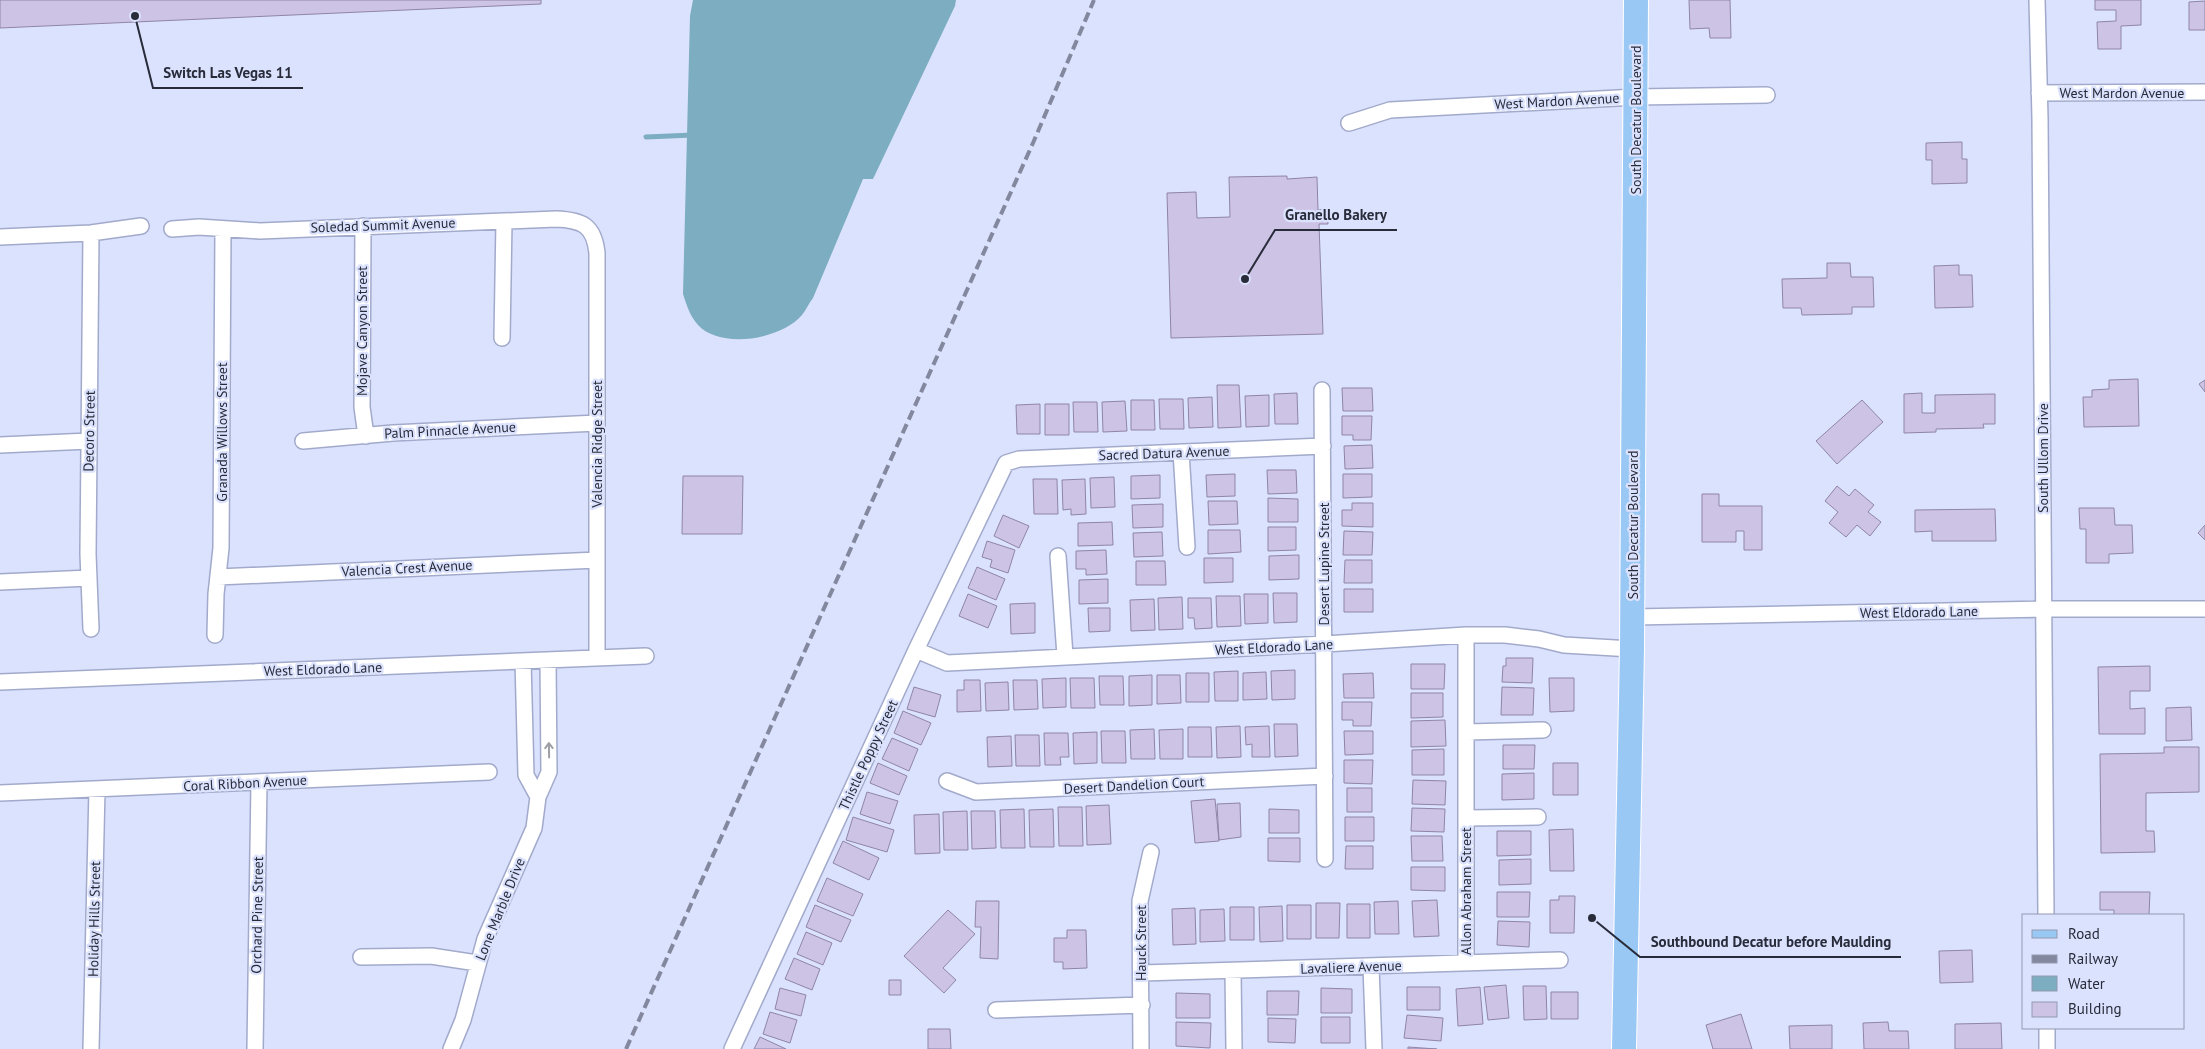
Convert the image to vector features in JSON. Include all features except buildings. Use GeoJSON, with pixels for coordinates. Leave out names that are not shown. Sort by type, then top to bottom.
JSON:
{"type":"FeatureCollection","features":[{"type":"Feature","properties":{"kind":"main road","name":"South Decatur Boulevard"},"geometry":{"type":"LineString","coordinates":[[1624,1049],[1633,617],[1636,0]]}},
{"type":"Feature","properties":{"kind":"street","name":"South Ullom Drive"},"geometry":{"type":"LineString","coordinates":[[2037,0],[2046,914]]}},
{"type":"Feature","properties":{"kind":"street","name":"West Mardon Avenue"},"geometry":{"type":"LineString","coordinates":[[2039,94],[2205,92]]}},
{"type":"Feature","properties":{"kind":"street","name":"West Mardon Avenue"},"geometry":{"type":"LineString","coordinates":[[1349,123],[1390,110],[1636,97],[1767,96]]}},
{"type":"Feature","properties":{"kind":"street","name":"Soledad Summit Avenue"},"geometry":{"type":"LineString","coordinates":[[172,228],[260,231],[504,221],[576,220],[592,231]]}},
{"type":"Feature","properties":{"kind":"street"},"geometry":{"type":"LineString","coordinates":[[502,338],[504,221]]}},
{"type":"Feature","properties":{"kind":"street"},"geometry":{"type":"LineString","coordinates":[[0,237],[91,233],[141,226]]}},
{"type":"Feature","properties":{"kind":"street","name":"Mojave Canyon Street"},"geometry":{"type":"LineString","coordinates":[[363,226],[362,407],[366,436]]}},
{"type":"Feature","properties":{"kind":"street","name":"Granada Willows Street"},"geometry":{"type":"LineString","coordinates":[[215,634],[221,548],[223,229]]}},
{"type":"Feature","properties":{"kind":"street","name":"Valencia Ridge Street"},"geometry":{"type":"LineString","coordinates":[[592,231],[596,253],[596,658]]}},
{"type":"Feature","properties":{"kind":"street","name":"Decoro Street"},"geometry":{"type":"LineString","coordinates":[[91,233],[89,441],[91,629]]}},
{"type":"Feature","properties":{"kind":"street","name":"Desert Lupine Street"},"geometry":{"type":"LineString","coordinates":[[1322,390],[1326,859]]}},
{"type":"Feature","properties":{"kind":"street","name":"Palm Pinnacle Avenue"},"geometry":{"type":"LineString","coordinates":[[303,441],[393,433],[596,423]]}},
{"type":"Feature","properties":{"kind":"street"},"geometry":{"type":"LineString","coordinates":[[0,445],[89,441]]}},
{"type":"Feature","properties":{"kind":"street","name":"Sacred Datura Avenue"},"geometry":{"type":"LineString","coordinates":[[1006,463],[1019,459],[1323,446]]}},
{"type":"Feature","properties":{"kind":"street"},"geometry":{"type":"LineString","coordinates":[[1181,452],[1187,547]]}},
{"type":"Feature","properties":{"kind":"street","name":"Thistle Poppy Street"},"geometry":{"type":"LineString","coordinates":[[732,1049],[916,650],[1006,463]]}},
{"type":"Feature","properties":{"kind":"street"},"geometry":{"type":"LineString","coordinates":[[1058,556],[1065,656]]}},
{"type":"Feature","properties":{"kind":"street","name":"Valencia Crest Avenue"},"geometry":{"type":"LineString","coordinates":[[218,577],[596,560]]}},
{"type":"Feature","properties":{"kind":"street"},"geometry":{"type":"LineString","coordinates":[[0,582],[89,578]]}},
{"type":"Feature","properties":{"kind":"street","name":"West Eldorado Lane"},"geometry":{"type":"LineString","coordinates":[[1633,617],[2044,609],[2205,609]]}},
{"type":"Feature","properties":{"kind":"street","name":"West Eldorado Lane"},"geometry":{"type":"LineString","coordinates":[[916,650],[947,663],[1466,635],[1505,635],[1539,639],[1564,645],[1632,649]]}},
{"type":"Feature","properties":{"kind":"street","name":"Allon Abraham Street"},"geometry":{"type":"LineString","coordinates":[[1466,635],[1466,963]]}},
{"type":"Feature","properties":{"kind":"street","name":"West Eldorado Lane"},"geometry":{"type":"LineString","coordinates":[[0,682],[646,656]]}},
{"type":"Feature","properties":{"kind":"street","name":"Lone Marble Drive"},"geometry":{"type":"LineString","coordinates":[[451,1049],[463,1020],[485,939],[534,828],[538,797],[549,772],[548,660]]}},
{"type":"Feature","properties":{"kind":"street"},"geometry":{"type":"LineString","coordinates":[[523,661],[526,775],[538,797]]}},
{"type":"Feature","properties":{"kind":"street"},"geometry":{"type":"LineString","coordinates":[[1466,732],[1543,730]]}},
{"type":"Feature","properties":{"kind":"street","name":"Coral Ribbon Avenue"},"geometry":{"type":"LineString","coordinates":[[0,793],[489,772]]}},
{"type":"Feature","properties":{"kind":"street","name":"Desert Dandelion Court"},"geometry":{"type":"LineString","coordinates":[[947,780],[976,792],[1325,776]]}},
{"type":"Feature","properties":{"kind":"street","name":"Orchard Pine Street"},"geometry":{"type":"LineString","coordinates":[[255,1049],[259,782]]}},
{"type":"Feature","properties":{"kind":"street","name":"Holiday Hills Street"},"geometry":{"type":"LineString","coordinates":[[91,1049],[97,789]]}},
{"type":"Feature","properties":{"kind":"street","name":"Allon Abraham Street"},"geometry":{"type":"LineString","coordinates":[[1466,818],[1538,817]]}},
{"type":"Feature","properties":{"kind":"street","name":"Hauck Street"},"geometry":{"type":"LineString","coordinates":[[1141,1049],[1142,973],[1140,902],[1151,852]]}},
{"type":"Feature","properties":{"kind":"street"},"geometry":{"type":"LineString","coordinates":[[361,957],[431,956],[478,963]]}},
{"type":"Feature","properties":{"kind":"street","name":"Lavaliere Avenue"},"geometry":{"type":"LineString","coordinates":[[1142,973],[1233,972],[1560,960]]}},
{"type":"Feature","properties":{"kind":"street"},"geometry":{"type":"LineString","coordinates":[[1372,966],[1374,1049]]}},
{"type":"Feature","properties":{"kind":"street"},"geometry":{"type":"LineString","coordinates":[[1233,972],[1234,1049]]}},
{"type":"Feature","properties":{"kind":"street"},"geometry":{"type":"LineString","coordinates":[[996,1010],[1142,1005]]}},
{"type":"Feature","properties":{"kind":"street"},"geometry":{"type":"LineString","coordinates":[[2047,1029],[2047,1049]]}},
{"type":"Feature","properties":{"kind":"water"},"geometry":{"type":"Polygon","coordinates":[[[693,0],[956,0],[955,6],[873,179],[863,179],[813,298],[802,315],[793,323],[781,330],[751,338],[736,339],[708,333],[693,318],[683,294],[690,16],[693,0]]]}},
{"type":"Feature","properties":{"kind":"waterway"},"geometry":{"type":"LineString","coordinates":[[646,137],[693,135]]}},
{"type":"Feature","properties":{"kind":"railway"},"geometry":{"type":"LineString","coordinates":[[626,1049],[1033,143],[1094,0]]}},
{"type":"Feature","properties":{"kind":"place","name":"Switch Las Vegas 11"},"geometry":{"type":"Point","coordinates":[135,16]}},
{"type":"Feature","properties":{"kind":"place","name":"Granello Bakery"},"geometry":{"type":"Point","coordinates":[1245,279]}},
{"type":"Feature","properties":{"kind":"place","name":"Southbound Decatur before Maulding"},"geometry":{"type":"Point","coordinates":[1592,918]}}]}
